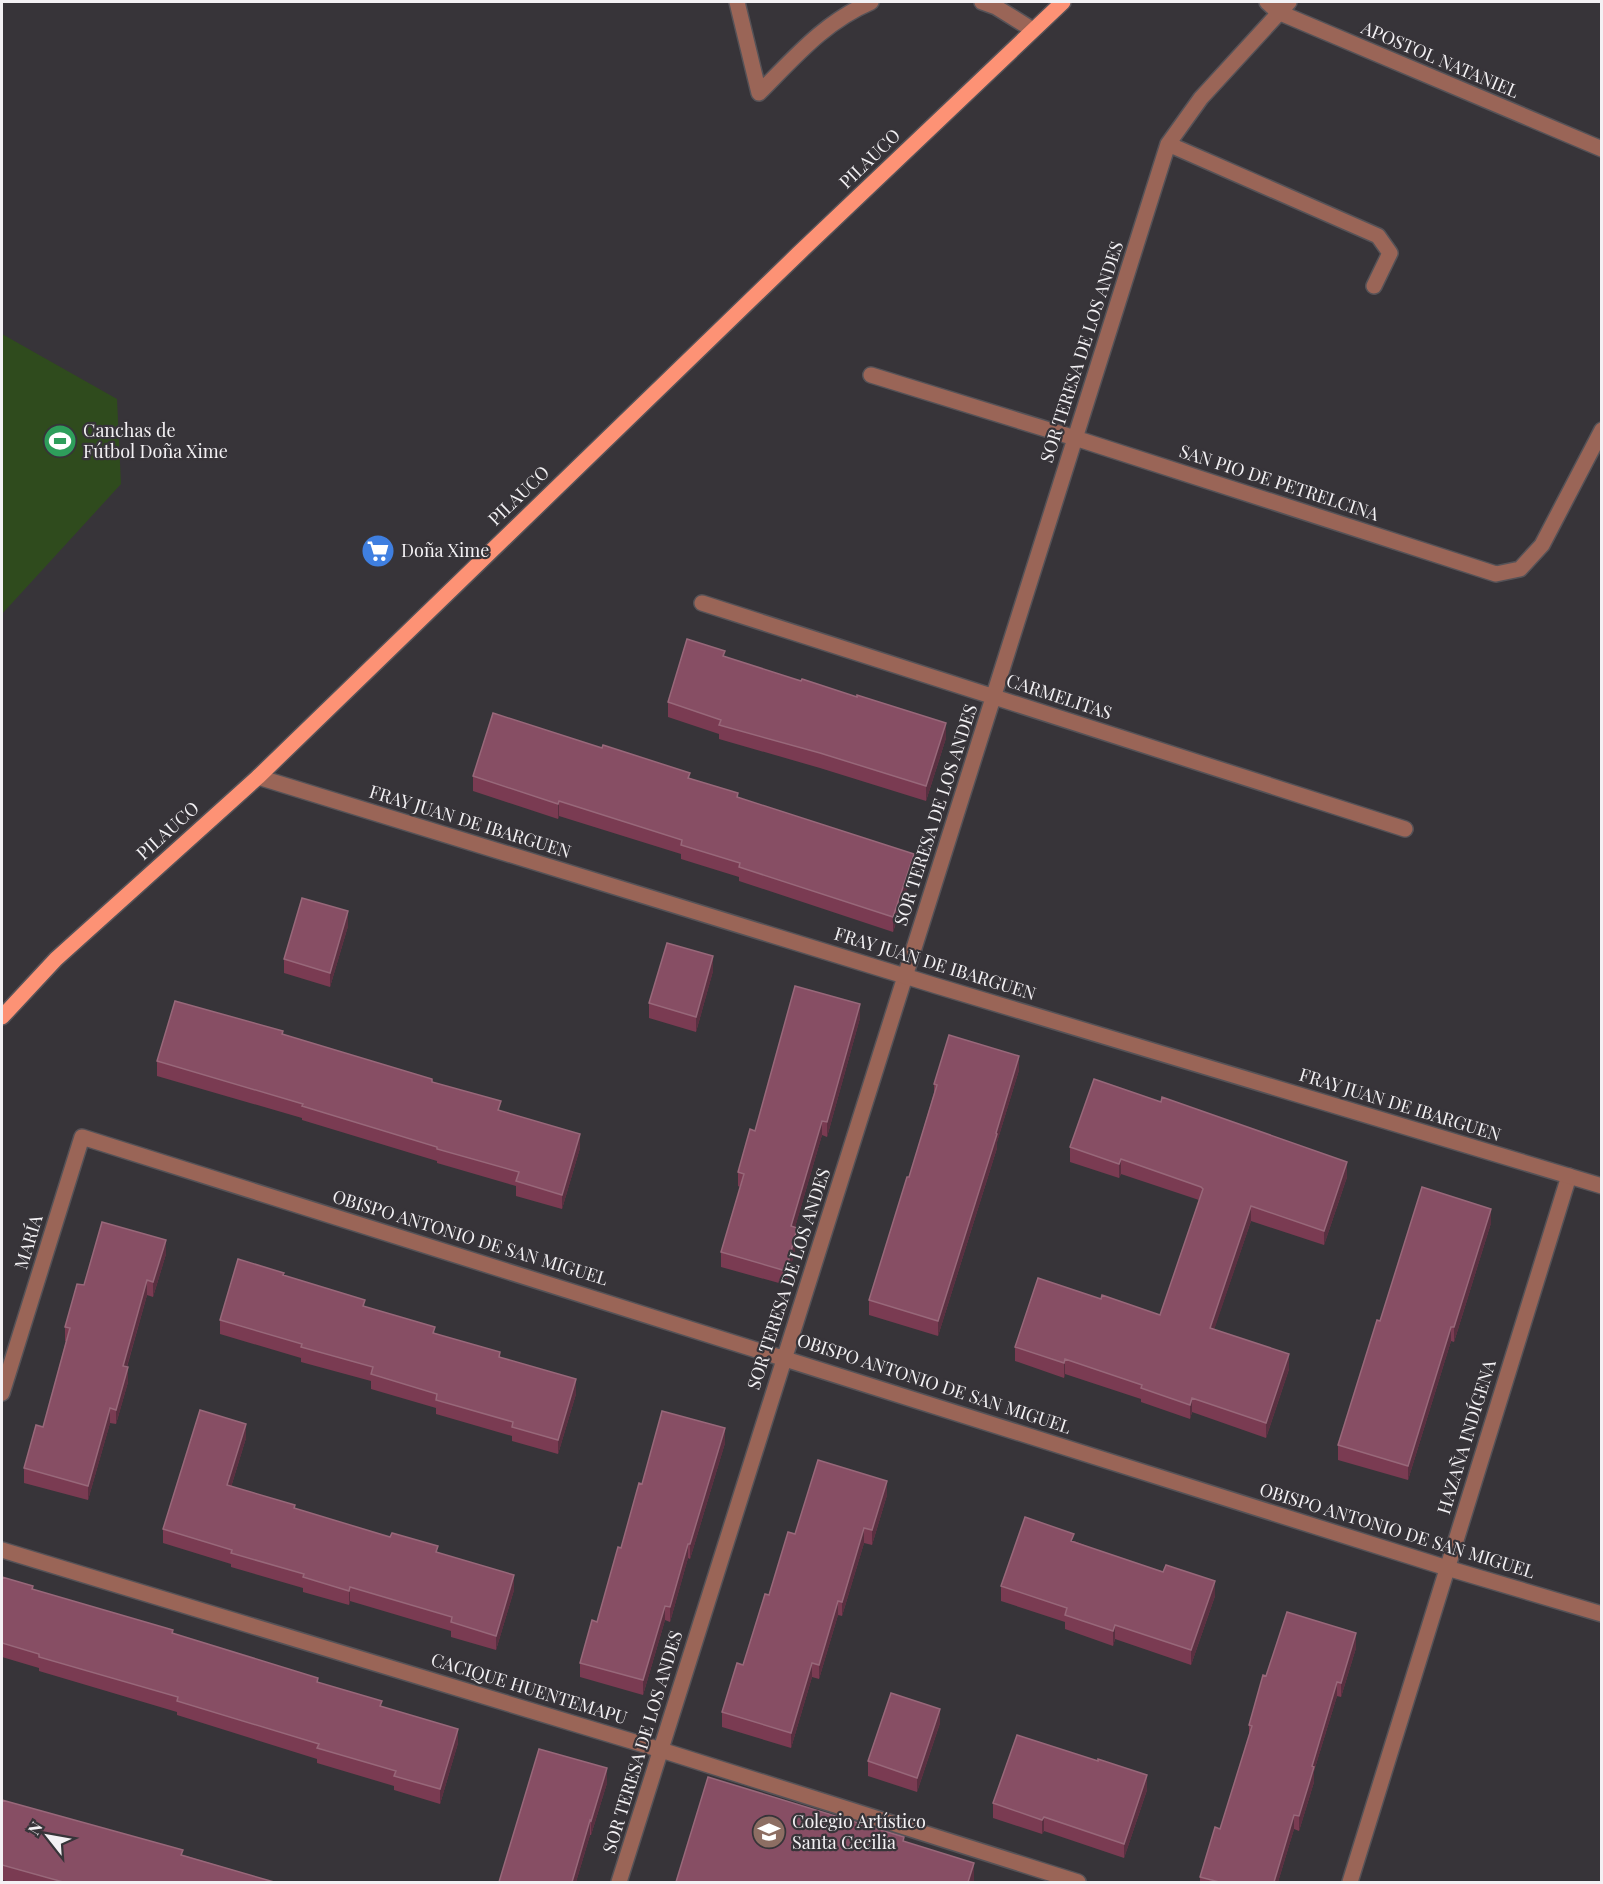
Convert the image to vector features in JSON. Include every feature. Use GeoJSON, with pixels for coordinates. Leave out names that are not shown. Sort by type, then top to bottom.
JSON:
{"type":"FeatureCollection","features":[{"type":"Feature","properties":{"kind":"main road","name":"PILAUCO"},"geometry":{"type":"LineString","coordinates":[[2,1017],[57,959],[258,777],[798,254],[1063,2]]}},
{"type":"Feature","properties":{"kind":"street"},"geometry":{"type":"LineString","coordinates":[[737,2],[759,93],[832,22],[851,10],[871,2]]}},
{"type":"Feature","properties":{"kind":"street"},"geometry":{"type":"LineString","coordinates":[[982,2],[996,7],[1033,30]]}},
{"type":"Feature","properties":{"kind":"street","name":"APOSTOL NATANIEL"},"geometry":{"type":"LineString","coordinates":[[1267,2],[1284,7],[1602,149]]}},
{"type":"Feature","properties":{"kind":"street","name":"SOR TERESA DE LOS ANDES"},"geometry":{"type":"LineString","coordinates":[[619,1882],[1168,144],[1201,98],[1284,7]]}},
{"type":"Feature","properties":{"kind":"street"},"geometry":{"type":"LineString","coordinates":[[1168,144],[1378,236],[1390,253],[1374,286]]}},
{"type":"Feature","properties":{"kind":"street","name":"SAN PIO DE PETRELCINA"},"geometry":{"type":"LineString","coordinates":[[871,375],[1075,438],[1496,574],[1520,568],[1542,545],[1602,430]]}},
{"type":"Feature","properties":{"kind":"street","name":"CARMELITAS"},"geometry":{"type":"LineString","coordinates":[[702,603],[1405,829]]}},
{"type":"Feature","properties":{"kind":"street","name":"FRAY JUAN DE IBARGUEN"},"geometry":{"type":"LineString","coordinates":[[258,777],[1602,1186]]}},
{"type":"Feature","properties":{"kind":"street","name":"OBISPO ANTONIO DE SAN MIGUEL"},"geometry":{"type":"LineString","coordinates":[[82,1137],[785,1357],[1447,1568],[1602,1614]]}},
{"type":"Feature","properties":{"kind":"street","name":"MARÍA"},"geometry":{"type":"LineString","coordinates":[[2,1393],[82,1137]]}},
{"type":"Feature","properties":{"kind":"street","name":"HAZAÑA INDÍGENA"},"geometry":{"type":"LineString","coordinates":[[1350,1882],[1569,1176]]}},
{"type":"Feature","properties":{"kind":"street","name":"CACIQUE HUENTEMAPU"},"geometry":{"type":"LineString","coordinates":[[2,1550],[661,1750],[1078,1882]]}},
{"type":"Feature","properties":{"kind":"green space","name":"Canchas de Fútbol Doña Xime"},"geometry":{"type":"Polygon","coordinates":[[[2,334],[117,399],[121,484],[2,614],[2,334]]]}},
{"type":"Feature","properties":{"kind":"building"},"geometry":{"type":"Polygon","coordinates":[[[687,639],[725,651],[723,656],[946,723],[926,786],[719,725],[721,720],[668,702],[687,639]]]}},
{"type":"Feature","properties":{"kind":"building"},"geometry":{"type":"Polygon","coordinates":[[[493,713],[690,773],[688,778],[738,793],[737,797],[914,854],[893,917],[739,867],[740,863],[681,845],[682,840],[559,801],[558,804],[473,776],[493,713]]]}},
{"type":"Feature","properties":{"kind":"building"},"geometry":{"type":"Polygon","coordinates":[[[302,898],[348,911],[330,973],[284,959],[302,898]]]}},
{"type":"Feature","properties":{"kind":"building"},"geometry":{"type":"Polygon","coordinates":[[[667,943],[713,956],[696,1017],[649,1003],[667,943]]]}},
{"type":"Feature","properties":{"kind":"building"},"geometry":{"type":"Polygon","coordinates":[[[795,986],[860,1004],[827,1122],[822,1121],[791,1226],[797,1228],[786,1271],[721,1252],[744,1174],[738,1172],[750,1129],[755,1131],[795,986]]]}},
{"type":"Feature","properties":{"kind":"building"},"geometry":{"type":"Polygon","coordinates":[[[175,1001],[283,1031],[282,1034],[432,1079],[432,1082],[501,1101],[498,1110],[580,1134],[562,1195],[516,1181],[519,1172],[437,1149],[437,1147],[302,1106],[303,1104],[157,1061],[175,1001]]]}},
{"type":"Feature","properties":{"kind":"building"},"geometry":{"type":"Polygon","coordinates":[[[949,1035],[1019,1056],[938,1321],[869,1300],[937,1085],[934,1084],[949,1035]]]}},
{"type":"Feature","properties":{"kind":"building"},"geometry":{"type":"Polygon","coordinates":[[[1094,1079],[1161,1102],[1162,1097],[1347,1162],[1324,1231],[1251,1206],[1210,1328],[1289,1354],[1266,1423],[1192,1398],[1190,1405],[1141,1388],[1142,1385],[1065,1359],[1064,1363],[1015,1347],[1038,1278],[1101,1299],[1102,1295],[1160,1315],[1203,1189],[1121,1159],[1119,1164],[1070,1147],[1094,1079]]]}},
{"type":"Feature","properties":{"kind":"building"},"geometry":{"type":"Polygon","coordinates":[[[1422,1187],[1491,1209],[1408,1466],[1338,1445],[1422,1187]]]}},
{"type":"Feature","properties":{"kind":"building"},"geometry":{"type":"Polygon","coordinates":[[[102,1222],[166,1240],[153,1282],[147,1280],[123,1366],[128,1367],[116,1410],[110,1408],[88,1486],[24,1468],[36,1425],[43,1427],[70,1328],[65,1327],[77,1284],[84,1285],[102,1222]]]}},
{"type":"Feature","properties":{"kind":"building"},"geometry":{"type":"Polygon","coordinates":[[[238,1259],[365,1300],[363,1306],[435,1327],[433,1333],[500,1352],[499,1357],[576,1379],[558,1440],[512,1427],[513,1422],[436,1400],[437,1394],[371,1374],[373,1367],[301,1347],[302,1344],[220,1320],[238,1259]]]}},
{"type":"Feature","properties":{"kind":"building"},"geometry":{"type":"Polygon","coordinates":[[[200,1410],[246,1424],[227,1485],[390,1537],[392,1533],[438,1546],[436,1552],[514,1575],[496,1636],[451,1622],[452,1617],[350,1587],[349,1591],[303,1577],[304,1574],[231,1553],[232,1550],[163,1529],[200,1410]]]}},
{"type":"Feature","properties":{"kind":"building"},"geometry":{"type":"Polygon","coordinates":[[[662,1411],[725,1428],[670,1607],[665,1606],[643,1680],[580,1663],[592,1620],[597,1622],[639,1483],[642,1484],[662,1411]]]}},
{"type":"Feature","properties":{"kind":"building"},"geometry":{"type":"Polygon","coordinates":[[[818,1460],[887,1481],[872,1530],[864,1528],[842,1602],[838,1601],[819,1665],[812,1663],[791,1733],[722,1712],[737,1663],[743,1665],[765,1594],[769,1595],[788,1532],[795,1534],[818,1460]]]}},
{"type":"Feature","properties":{"kind":"building"},"geometry":{"type":"Polygon","coordinates":[[[1025,1517],[1074,1534],[1071,1541],[1163,1572],[1166,1565],[1215,1581],[1191,1650],[1115,1625],[1113,1631],[1065,1615],[1067,1608],[1001,1586],[1025,1517]]]}},
{"type":"Feature","properties":{"kind":"building"},"geometry":{"type":"Polygon","coordinates":[[[2,1577],[33,1586],[32,1589],[173,1630],[172,1633],[318,1678],[317,1682],[382,1701],[380,1706],[458,1729],[440,1789],[394,1776],[396,1771],[317,1748],[319,1744],[177,1701],[178,1697],[39,1657],[39,1654],[2,1643],[2,1577]]]}},
{"type":"Feature","properties":{"kind":"building"},"geometry":{"type":"Polygon","coordinates":[[[1287,1612],[1356,1633],[1341,1683],[1337,1682],[1299,1816],[1294,1815],[1274,1882],[1219,1882],[1200,1877],[1215,1827],[1220,1829],[1252,1726],[1249,1725],[1263,1675],[1266,1676],[1287,1612]]]}},
{"type":"Feature","properties":{"kind":"building"},"geometry":{"type":"Polygon","coordinates":[[[891,1693],[940,1709],[917,1778],[868,1761],[891,1693]]]}},
{"type":"Feature","properties":{"kind":"building"},"geometry":{"type":"Polygon","coordinates":[[[1017,1735],[1147,1775],[1124,1844],[1044,1817],[1042,1820],[993,1803],[1017,1735]]]}},
{"type":"Feature","properties":{"kind":"building"},"geometry":{"type":"Polygon","coordinates":[[[539,1749],[607,1768],[572,1882],[499,1882],[539,1749]]]}},
{"type":"Feature","properties":{"kind":"building","name":"Colegio Artístico Santa Cecilia"},"geometry":{"type":"Polygon","coordinates":[[[708,1777],[904,1837],[903,1841],[974,1863],[968,1882],[676,1882],[708,1777]]]}},
{"type":"Feature","properties":{"kind":"building"},"geometry":{"type":"Polygon","coordinates":[[[2,1800],[183,1850],[181,1855],[274,1882],[63,1882],[2,1865],[2,1800]]]}},
{"type":"Feature","properties":{"kind":"place","name":"Canchas de Fútbol Doña Xime"},"geometry":{"type":"Point","coordinates":[60,441]}},
{"type":"Feature","properties":{"kind":"place","name":"Doña Xime"},"geometry":{"type":"Point","coordinates":[378,551]}},
{"type":"Feature","properties":{"kind":"place","name":"Colegio Artístico Santa Cecilia"},"geometry":{"type":"Point","coordinates":[769,1832]}}]}
